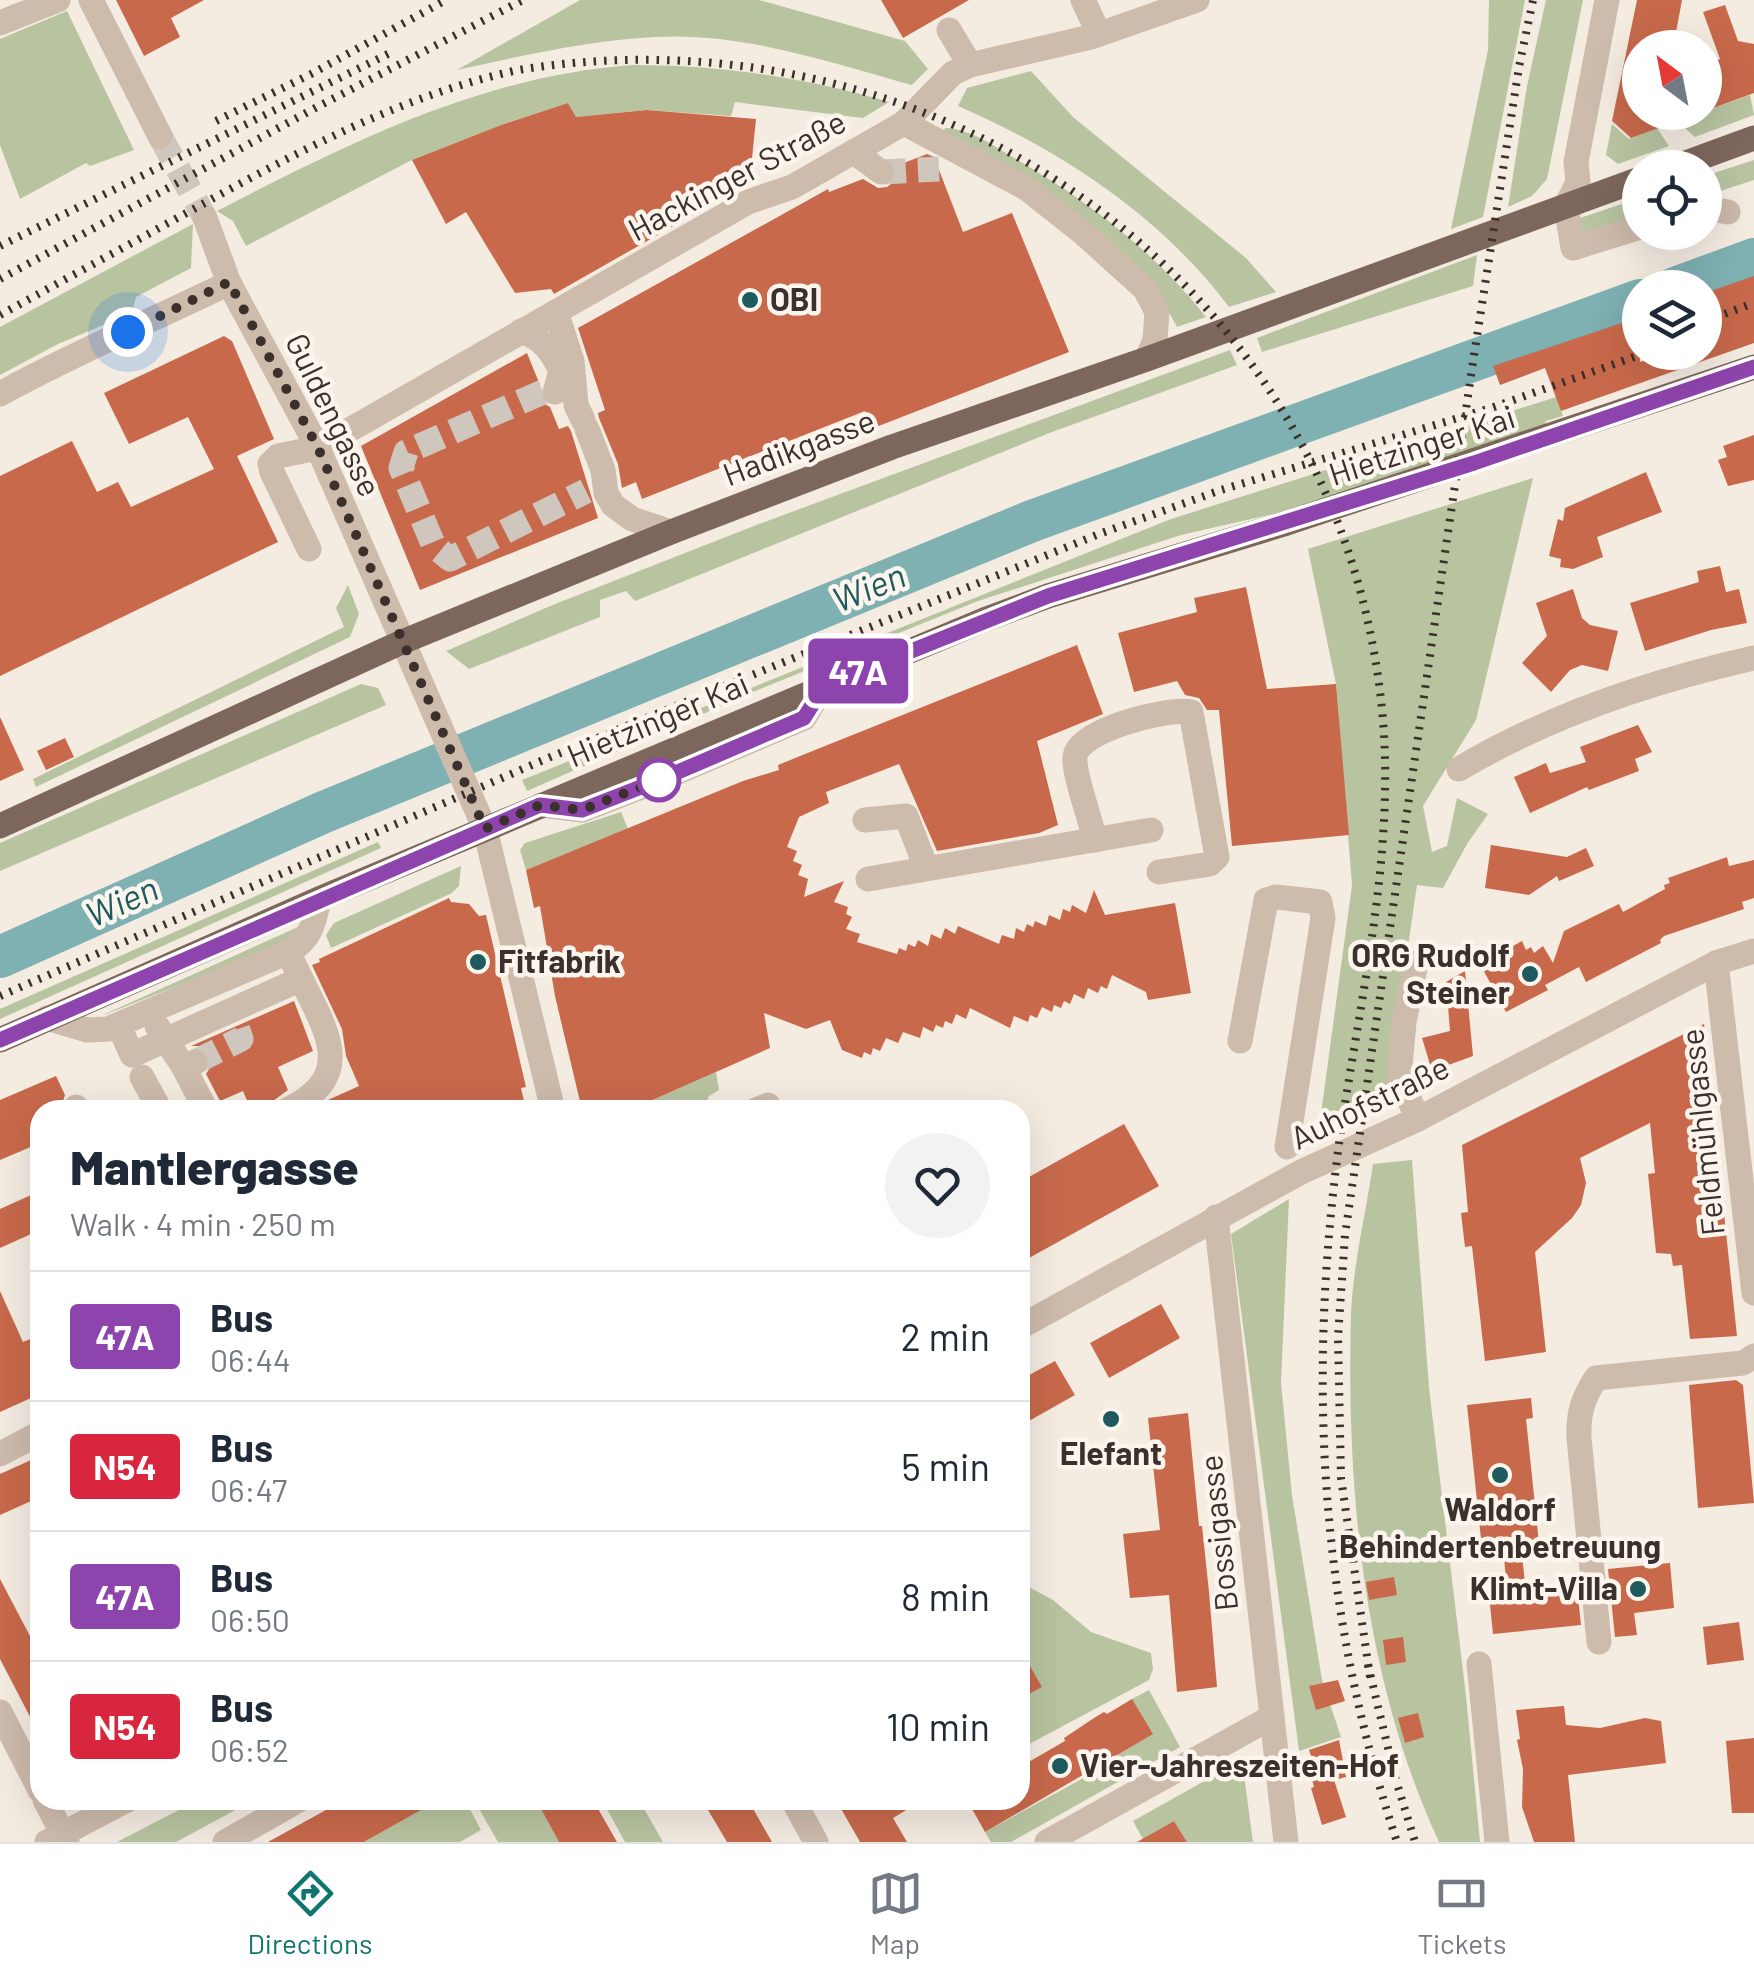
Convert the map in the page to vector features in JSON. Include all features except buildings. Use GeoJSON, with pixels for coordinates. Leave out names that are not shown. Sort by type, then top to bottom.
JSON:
{"type":"FeatureCollection","features":[{"type":"Feature","properties":{"kind":"main road"},"geometry":{"type":"LineString","coordinates":[[1721,150],[1754,138]]}},
{"type":"Feature","properties":{"kind":"main road","name":"Hadikgasse"},"geometry":{"type":"LineString","coordinates":[[0,826],[402,642],[671,532],[892,447],[1147,360],[1622,186]]}},
{"type":"Feature","properties":{"kind":"main road","name":"Hietzinger Kai"},"geometry":{"type":"LineString","coordinates":[[0,1040],[540,805],[1048,596],[1306,518],[1754,368]]}},
{"type":"Feature","properties":{"kind":"street"},"geometry":{"type":"LineString","coordinates":[[0,23],[58,0]]}},
{"type":"Feature","properties":{"kind":"street"},"geometry":{"type":"LineString","coordinates":[[91,0],[160,136]]}},
{"type":"Feature","properties":{"kind":"street"},"geometry":{"type":"LineString","coordinates":[[1084,0],[1099,34]]}},
{"type":"Feature","properties":{"kind":"street","name":"Hackinger Straße"},"geometry":{"type":"LineString","coordinates":[[309,549],[275,482],[270,464],[278,456],[318,448],[748,202],[792,187],[854,152],[904,123],[953,73],[970,65],[1099,34],[1197,0]]}},
{"type":"Feature","properties":{"kind":"street"},"geometry":{"type":"LineString","coordinates":[[1607,0],[1576,162],[1578,182],[1566,206],[1574,248],[1622,233]]}},
{"type":"Feature","properties":{"kind":"street"},"geometry":{"type":"LineString","coordinates":[[949,30],[970,65]]}},
{"type":"Feature","properties":{"kind":"street"},"geometry":{"type":"LineString","coordinates":[[904,123],[1026,188],[1145,290],[1157,312],[1155,340],[1147,360]]}},
{"type":"Feature","properties":{"kind":"street"},"geometry":{"type":"LineString","coordinates":[[854,152],[881,172]]}},
{"type":"Feature","properties":{"kind":"street"},"geometry":{"type":"LineString","coordinates":[[938,170],[963,155]]}},
{"type":"Feature","properties":{"kind":"street","name":"Guldengasse"},"geometry":{"type":"LineString","coordinates":[[205,218],[229,282],[318,448],[485,829],[551,1100]]}},
{"type":"Feature","properties":{"kind":"street"},"geometry":{"type":"LineString","coordinates":[[0,394],[62,360],[229,282]]}},
{"type":"Feature","properties":{"kind":"street"},"geometry":{"type":"LineString","coordinates":[[556,312],[572,360],[569,408]]}},
{"type":"Feature","properties":{"kind":"street"},"geometry":{"type":"LineString","coordinates":[[521,331],[539,338],[551,350],[561,370],[569,408],[604,470],[606,493],[613,505],[632,519],[671,532]]}},
{"type":"Feature","properties":{"kind":"street"},"geometry":{"type":"LineString","coordinates":[[586,491],[604,470]]}},
{"type":"Feature","properties":{"kind":"street"},"geometry":{"type":"LineString","coordinates":[[1459,769],[1568,715],[1680,675],[1754,658]]}},
{"type":"Feature","properties":{"kind":"street"},"geometry":{"type":"LineString","coordinates":[[1096,840],[1074,761],[1078,748],[1088,738],[1165,710],[1191,712],[1217,856],[1210,864],[1159,872]]}},
{"type":"Feature","properties":{"kind":"street"},"geometry":{"type":"LineString","coordinates":[[865,820],[906,816],[926,867]]}},
{"type":"Feature","properties":{"kind":"street"},"geometry":{"type":"LineString","coordinates":[[868,879],[1151,830]]}},
{"type":"Feature","properties":{"kind":"street"},"geometry":{"type":"LineString","coordinates":[[1240,1041],[1266,900],[1276,897],[1320,902],[1323,918],[1287,1147]]}},
{"type":"Feature","properties":{"kind":"street"},"geometry":{"type":"LineString","coordinates":[[47,1018],[86,1030],[119,1026],[303,944],[310,934],[319,899]]}},
{"type":"Feature","properties":{"kind":"street","name":"Auhofstraße"},"geometry":{"type":"LineString","coordinates":[[1030,1321],[1301,1172],[1418,1118],[1716,963],[1754,951]]}},
{"type":"Feature","properties":{"kind":"street"},"geometry":{"type":"LineString","coordinates":[[288,952],[331,1045],[332,1062],[324,1081],[305,1100]]}},
{"type":"Feature","properties":{"kind":"street"},"geometry":{"type":"LineString","coordinates":[[1416,963],[1404,1022],[1399,1077],[1418,1118]]}},
{"type":"Feature","properties":{"kind":"street","name":"Feldmühlgasse"},"geometry":{"type":"LineString","coordinates":[[1716,963],[1754,1293]]}},
{"type":"Feature","properties":{"kind":"street"},"geometry":{"type":"LineString","coordinates":[[119,1026],[132,1055],[164,1038],[233,1015],[301,979]]}},
{"type":"Feature","properties":{"kind":"street"},"geometry":{"type":"LineString","coordinates":[[148,1013],[164,1038],[189,1064],[202,1100]]}},
{"type":"Feature","properties":{"kind":"street"},"geometry":{"type":"LineString","coordinates":[[142,1078],[154,1100]]}},
{"type":"Feature","properties":{"kind":"street","name":"Bossigasse"},"geometry":{"type":"LineString","coordinates":[[1216,1217],[1286,1842]]}},
{"type":"Feature","properties":{"kind":"street"},"geometry":{"type":"LineString","coordinates":[[1599,1642],[1579,1438],[1580,1410],[1586,1394],[1596,1378],[1743,1363],[1754,1356]]}},
{"type":"Feature","properties":{"kind":"street"},"geometry":{"type":"LineString","coordinates":[[0,1454],[30,1438]]}},
{"type":"Feature","properties":{"kind":"street"},"geometry":{"type":"LineString","coordinates":[[1479,1664],[1497,1842]]}},
{"type":"Feature","properties":{"kind":"street"},"geometry":{"type":"LineString","coordinates":[[0,1712],[30,1770]]}},
{"type":"Feature","properties":{"kind":"street"},"geometry":{"type":"LineString","coordinates":[[1047,1842],[1272,1717]]}},
{"type":"Feature","properties":{"kind":"street"},"geometry":{"type":"LineString","coordinates":[[49,1810],[59,1839],[110,1810]]}},
{"type":"Feature","properties":{"kind":"street"},"geometry":{"type":"LineString","coordinates":[[225,1842],[281,1810]]}},
{"type":"Feature","properties":{"kind":"street"},"geometry":{"type":"LineString","coordinates":[[798,1810],[816,1842]]}},
{"type":"Feature","properties":{"kind":"green space"},"geometry":{"type":"Polygon","coordinates":[[[580,0],[759,0],[905,41],[928,69],[912,85],[753,44],[655,37],[555,49],[457,70],[580,0]]]}},
{"type":"Feature","properties":{"kind":"green space"},"geometry":{"type":"Polygon","coordinates":[[[1489,0],[1525,0],[1483,217],[1451,229],[1488,50],[1489,0]]]}},
{"type":"Feature","properties":{"kind":"green space"},"geometry":{"type":"Polygon","coordinates":[[[1546,0],[1583,0],[1547,179],[1532,196],[1508,207],[1527,86],[1546,0]]]}},
{"type":"Feature","properties":{"kind":"green space"},"geometry":{"type":"Polygon","coordinates":[[[67,11],[134,150],[90,166],[86,163],[20,199],[0,145],[0,39],[67,11]]]}},
{"type":"Feature","properties":{"kind":"green space"},"geometry":{"type":"Polygon","coordinates":[[[632,65],[762,74],[889,102],[863,118],[735,102],[731,116],[647,110],[576,117],[568,103],[412,160],[246,246],[233,221],[217,211],[367,138],[470,98],[522,83],[632,65]]]}},
{"type":"Feature","properties":{"kind":"green space"},"geometry":{"type":"Polygon","coordinates":[[[1031,71],[1073,117],[1246,258],[1276,292],[1229,307],[1173,244],[1107,189],[1034,143],[958,106],[967,88],[1031,71]]]}},
{"type":"Feature","properties":{"kind":"green space"},"geometry":{"type":"Polygon","coordinates":[[[1750,95],[1754,115],[1722,127],[1722,105],[1750,95]]]}},
{"type":"Feature","properties":{"kind":"green space"},"geometry":{"type":"Polygon","coordinates":[[[1612,124],[1629,139],[1658,130],[1669,146],[1658,150],[1622,150],[1622,163],[1618,164],[1606,155],[1612,124]]]}},
{"type":"Feature","properties":{"kind":"green space"},"geometry":{"type":"Polygon","coordinates":[[[945,128],[964,131],[991,144],[1094,210],[1164,270],[1206,317],[1177,327],[1153,284],[943,135],[945,128]]]}},
{"type":"Feature","properties":{"kind":"green space"},"geometry":{"type":"Polygon","coordinates":[[[1687,130],[1714,130],[1695,137],[1687,130]]]}},
{"type":"Feature","properties":{"kind":"green space"},"geometry":{"type":"Polygon","coordinates":[[[1754,160],[1754,180],[1722,190],[1722,170],[1754,160]]]}},
{"type":"Feature","properties":{"kind":"green space"},"geometry":{"type":"Polygon","coordinates":[[[1622,204],[1622,224],[1584,236],[1580,218],[1622,204]]]}},
{"type":"Feature","properties":{"kind":"green space"},"geometry":{"type":"Polygon","coordinates":[[[193,224],[191,268],[136,297],[132,313],[58,344],[0,375],[0,327],[193,224]]]}},
{"type":"Feature","properties":{"kind":"green space"},"geometry":{"type":"Polygon","coordinates":[[[1477,255],[1473,286],[1262,352],[1257,338],[1477,255]]]}},
{"type":"Feature","properties":{"kind":"green space"},"geometry":{"type":"Polygon","coordinates":[[[1230,350],[1237,365],[1052,432],[635,601],[626,591],[600,600],[600,617],[469,669],[446,651],[759,524],[1230,350]]]}},
{"type":"Feature","properties":{"kind":"green space"},"geometry":{"type":"Polygon","coordinates":[[[1556,397],[1563,416],[1546,421],[1545,426],[1312,505],[1181,535],[978,601],[753,692],[527,791],[522,780],[1171,519],[1556,397]]]}},
{"type":"Feature","properties":{"kind":"green space"},"geometry":{"type":"Polygon","coordinates":[[[1533,478],[1476,720],[1423,806],[1432,852],[1447,846],[1457,798],[1488,814],[1443,888],[1417,885],[1384,1109],[1318,1136],[1352,885],[1336,684],[1308,549],[1533,478]]]}},
{"type":"Feature","properties":{"kind":"green space"},"geometry":{"type":"Polygon","coordinates":[[[348,585],[359,614],[350,637],[36,787],[33,779],[344,627],[336,608],[348,585]]]}},
{"type":"Feature","properties":{"kind":"green space"},"geometry":{"type":"Polygon","coordinates":[[[361,684],[378,688],[386,705],[0,871],[0,843],[361,684]]]}},
{"type":"Feature","properties":{"kind":"green space"},"geometry":{"type":"Polygon","coordinates":[[[621,812],[628,829],[526,870],[520,850],[525,843],[621,812]]]}},
{"type":"Feature","properties":{"kind":"green space"},"geometry":{"type":"Polygon","coordinates":[[[378,842],[381,848],[0,1019],[0,1009],[378,842]]]}},
{"type":"Feature","properties":{"kind":"green space"},"geometry":{"type":"Polygon","coordinates":[[[461,866],[459,886],[452,893],[331,948],[326,935],[334,923],[461,866]]]}},
{"type":"Feature","properties":{"kind":"green space"},"geometry":{"type":"Polygon","coordinates":[[[298,927],[294,939],[104,1015],[105,1014],[298,927]]]}},
{"type":"Feature","properties":{"kind":"green space"},"geometry":{"type":"Polygon","coordinates":[[[716,1072],[719,1090],[707,1100],[653,1100],[716,1072]]]}},
{"type":"Feature","properties":{"kind":"green space"},"geometry":{"type":"Polygon","coordinates":[[[1412,1160],[1429,1388],[1480,1842],[1439,1842],[1413,1780],[1377,1650],[1357,1516],[1350,1381],[1357,1258],[1373,1164],[1412,1160]]]}},
{"type":"Feature","properties":{"kind":"green space"},"geometry":{"type":"Polygon","coordinates":[[[1289,1199],[1281,1383],[1292,1495],[1322,1680],[1341,1737],[1299,1751],[1231,1234],[1289,1199]]]}},
{"type":"Feature","properties":{"kind":"green space"},"geometry":{"type":"Polygon","coordinates":[[[1030,1588],[1053,1600],[1091,1632],[1151,1653],[1153,1669],[1149,1680],[1030,1744],[1030,1588]]]}},
{"type":"Feature","properties":{"kind":"green space"},"geometry":{"type":"Polygon","coordinates":[[[1149,1690],[1180,1747],[1011,1842],[991,1842],[985,1832],[1100,1769],[1098,1765],[1132,1699],[1149,1690]]]}},
{"type":"Feature","properties":{"kind":"green space"},"geometry":{"type":"Polygon","coordinates":[[[1242,1760],[1253,1842],[1187,1842],[1174,1821],[1143,1839],[1133,1821],[1242,1760]]]}},
{"type":"Feature","properties":{"kind":"green space"},"geometry":{"type":"Polygon","coordinates":[[[179,1810],[235,1810],[176,1842],[117,1842],[179,1810]]]}},
{"type":"Feature","properties":{"kind":"green space"},"geometry":{"type":"Polygon","coordinates":[[[421,1810],[470,1810],[481,1830],[460,1842],[364,1842],[421,1810]]]}},
{"type":"Feature","properties":{"kind":"green space"},"geometry":{"type":"Polygon","coordinates":[[[480,1810],[541,1810],[559,1842],[498,1842],[480,1810]]]}},
{"type":"Feature","properties":{"kind":"green space"},"geometry":{"type":"Polygon","coordinates":[[[607,1810],[645,1810],[663,1842],[625,1842],[607,1810]]]}},
{"type":"Feature","properties":{"kind":"waterway","name":"Wien"},"geometry":{"type":"LineString","coordinates":[[1722,271],[1754,259]]}},
{"type":"Feature","properties":{"kind":"waterway","name":"Wien"},"geometry":{"type":"LineString","coordinates":[[0,957],[324,812],[1032,521],[1622,307]]}},
{"type":"Feature","properties":{"kind":"tunnel"},"geometry":{"type":"LineString","coordinates":[[160,136],[205,218]]}},
{"type":"Feature","properties":{"kind":"tunnel"},"geometry":{"type":"LineString","coordinates":[[881,172],[939,169]]}},
{"type":"Feature","properties":{"kind":"tunnel"},"geometry":{"type":"LineString","coordinates":[[543,392],[406,452],[401,468],[434,546],[450,559],[586,491]]}},
{"type":"Feature","properties":{"kind":"tunnel"},"geometry":{"type":"LineString","coordinates":[[195,1062],[241,1039],[235,1021]]}},
{"type":"Feature","properties":{"kind":"railway"},"geometry":{"type":"LineString","coordinates":[[216,121],[446,0]]}},
{"type":"Feature","properties":{"kind":"railway"},"geometry":{"type":"LineString","coordinates":[[0,279],[523,0]]}},
{"type":"Feature","properties":{"kind":"railway"},"geometry":{"type":"LineString","coordinates":[[1370,1677],[1341,1478],[1338,1337],[1345,1235],[1473,362],[1533,0]]}},
{"type":"Feature","properties":{"kind":"railway"},"geometry":{"type":"LineString","coordinates":[[0,246],[390,53]]}},
{"type":"Feature","properties":{"kind":"railway"},"geometry":{"type":"LineString","coordinates":[[0,315],[303,151],[430,95],[518,70],[678,61],[831,83],[974,134],[1102,212],[1211,314],[1297,436],[1356,577],[1384,734],[1383,837],[1378,888],[1329,1233],[1323,1409],[1336,1583],[1371,1756],[1397,1842]]}},
{"type":"Feature","properties":{"kind":"railway"},"geometry":{"type":"LineString","coordinates":[[1722,315],[1754,303]]}},
{"type":"Feature","properties":{"kind":"railway"},"geometry":{"type":"LineString","coordinates":[[0,996],[548,758],[1099,534],[1221,490],[1491,408],[1622,361]]}},
{"type":"Feature","properties":{"kind":"railway"},"geometry":{"type":"LineString","coordinates":[[1368,1665],[1415,1842]]}},
{"type":"Feature","properties":{"kind":"bus line","name":"47A"},"geometry":{"type":"LineString","coordinates":[[0,1040],[540,805],[582,810],[772,732],[804,718],[824,686],[984,620],[1048,596],[1548,439],[1754,367]]}},
{"type":"Feature","properties":{"kind":"place","name":"OBI"},"geometry":{"type":"Point","coordinates":[750,300]}},
{"type":"Feature","properties":{"kind":"place","name":"Fitfabrik"},"geometry":{"type":"Point","coordinates":[478,962]}},
{"type":"Feature","properties":{"kind":"place","name":"ORG Rudolf Steiner"},"geometry":{"type":"Point","coordinates":[1530,974]}},
{"type":"Feature","properties":{"kind":"place","name":"Elefant"},"geometry":{"type":"Point","coordinates":[1111,1419]}},
{"type":"Feature","properties":{"kind":"place","name":"Waldorf Behindertenbetreuung"},"geometry":{"type":"Point","coordinates":[1500,1475]}},
{"type":"Feature","properties":{"kind":"place","name":"Klimt-Villa"},"geometry":{"type":"Point","coordinates":[1638,1589]}},
{"type":"Feature","properties":{"kind":"place","name":"Vier-Jahreszeiten-Hof"},"geometry":{"type":"Point","coordinates":[1060,1766]}},
{"type":"Feature","properties":{"kind":"route"},"geometry":{"type":"LineString","coordinates":[[128,332],[229,282],[318,448],[485,829],[540,805],[582,810],[659,780]]}}]}
